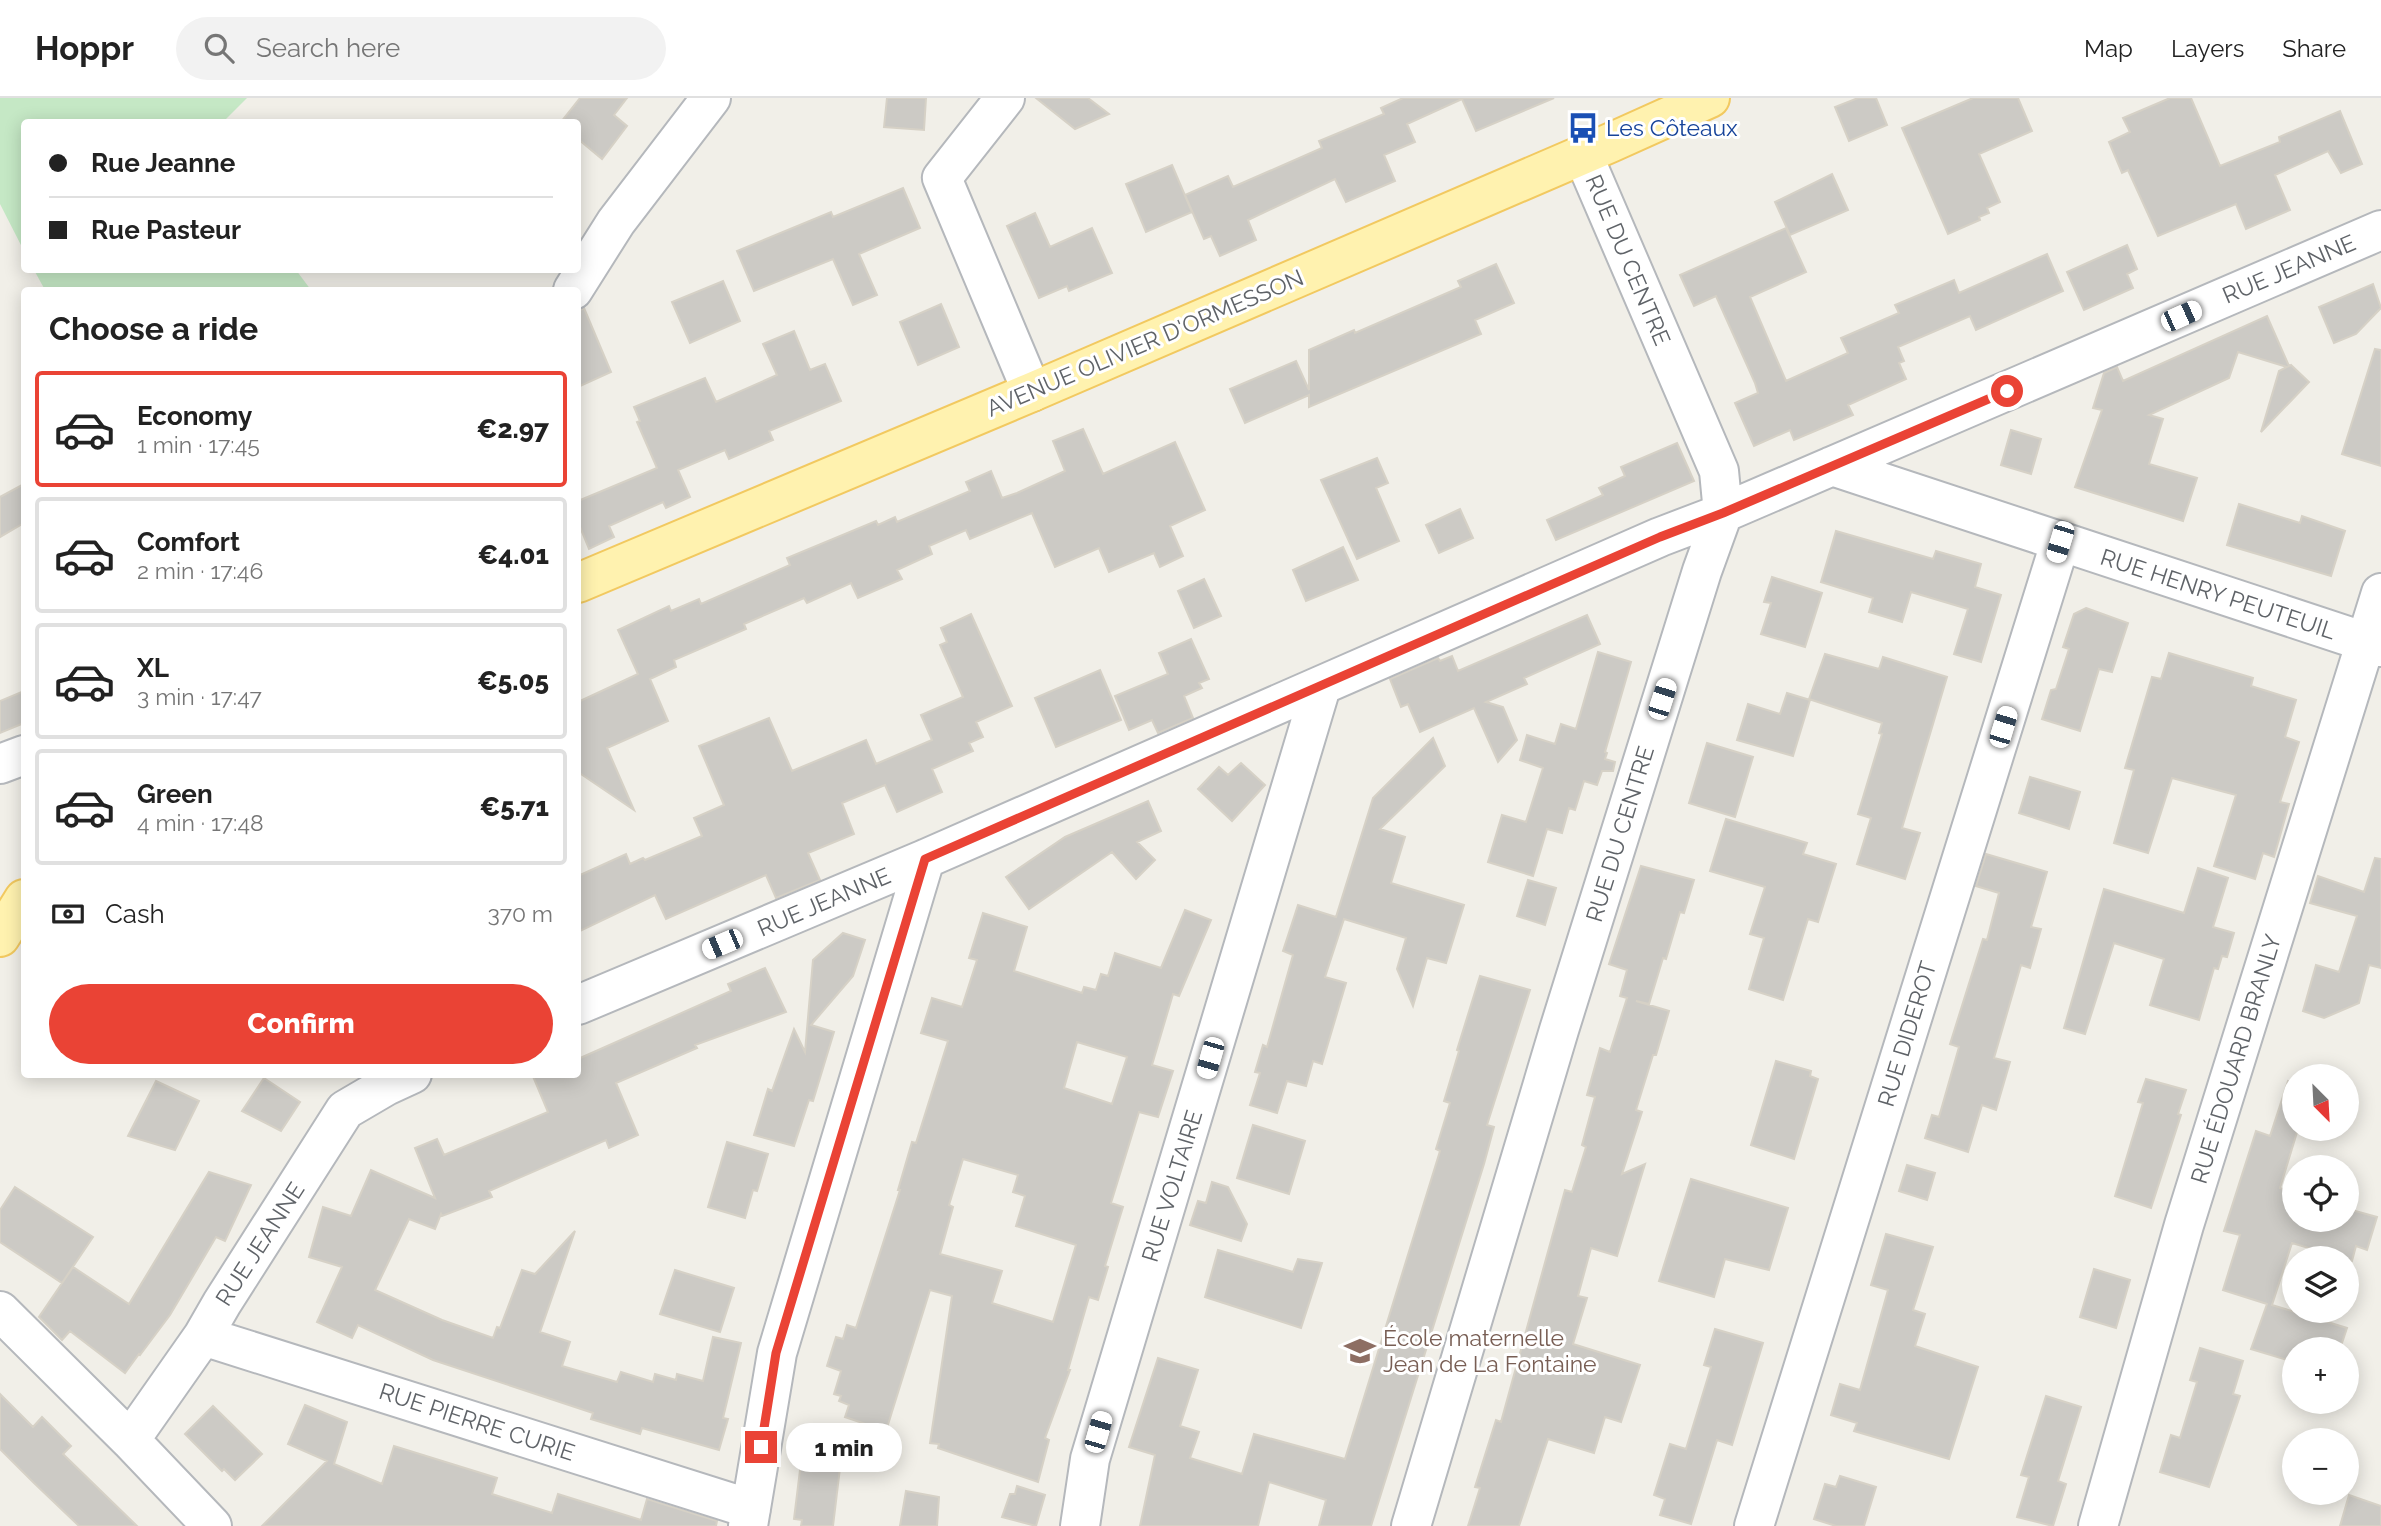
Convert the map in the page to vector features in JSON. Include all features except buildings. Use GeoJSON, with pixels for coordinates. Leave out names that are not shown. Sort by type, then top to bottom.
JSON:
{"type":"FeatureCollection","features":[{"type":"Feature","properties":{"kind":"main road","name":"AVENUE OLIVIER D'ORMESSON"},"geometry":{"type":"LineString","coordinates":[[581,582],[1032,392],[1583,155],[1697,101]]}},
{"type":"Feature","properties":{"kind":"main road"},"geometry":{"type":"LineString","coordinates":[[0,937],[21,905]]}},
{"type":"Feature","properties":{"kind":"street"},"geometry":{"type":"LineString","coordinates":[[575,287],[616,222],[711,98]]}},
{"type":"Feature","properties":{"kind":"street"},"geometry":{"type":"LineString","coordinates":[[1005,98],[942,178],[1032,392]]}},
{"type":"Feature","properties":{"kind":"street","name":"RUE DU CENTRE"},"geometry":{"type":"LineString","coordinates":[[1410,1526],[1559,1030],[1698,584],[1723,513],[1719,471],[1583,155]]}},
{"type":"Feature","properties":{"kind":"street","name":"RUE JEANNE"},"geometry":{"type":"LineString","coordinates":[[581,1004],[925,859],[1660,537],[1723,513],[2381,230]]}},
{"type":"Feature","properties":{"kind":"street","name":"RUE HENRY PEUTEUIL"},"geometry":{"type":"LineString","coordinates":[[1832,466],[2373,644]]}},
{"type":"Feature","properties":{"kind":"street","name":"RUE DIDEROT"},"geometry":{"type":"LineString","coordinates":[[1755,1526],[2060,542]]}},
{"type":"Feature","properties":{"kind":"street","name":"RUE ÉDOUARD BRANLY"},"geometry":{"type":"LineString","coordinates":[[2098,1526],[2184,1225],[2373,644],[2381,593]]}},
{"type":"Feature","properties":{"kind":"street","name":"RUE VOLTAIRE"},"geometry":{"type":"LineString","coordinates":[[1080,1526],[1090,1459],[1321,687]]}},
{"type":"Feature","properties":{"kind":"street"},"geometry":{"type":"LineString","coordinates":[[0,764],[21,756]]}},
{"type":"Feature","properties":{"kind":"street"},"geometry":{"type":"LineString","coordinates":[[749,1517],[776,1353],[925,859]]}},
{"type":"Feature","properties":{"kind":"street","name":"RUE JEANNE"},"geometry":{"type":"LineString","coordinates":[[130,1440],[203,1336],[345,1110],[403,1078]]}},
{"type":"Feature","properties":{"kind":"street"},"geometry":{"type":"LineString","coordinates":[[0,1311],[212,1526]]}},
{"type":"Feature","properties":{"kind":"street","name":"RUE PIERRE CURIE"},"geometry":{"type":"LineString","coordinates":[[203,1336],[749,1517]]}},
{"type":"Feature","properties":{"kind":"green space"},"geometry":{"type":"Polygon","coordinates":[[[0,98],[247,98],[226,119],[21,119],[21,245],[0,204],[0,98]]]}},
{"type":"Feature","properties":{"kind":"green space"},"geometry":{"type":"Polygon","coordinates":[[[36,273],[298,273],[309,287],[43,287],[36,273]]]}},
{"type":"Feature","properties":{"kind":"place","name":"Les Côteaux"},"geometry":{"type":"Point","coordinates":[1583,128]}},
{"type":"Feature","properties":{"kind":"place","name":"École maternelle Jean de La Fontaine"},"geometry":{"type":"Point","coordinates":[1360,1351]}},
{"type":"Feature","properties":{"kind":"route"},"geometry":{"type":"LineString","coordinates":[[761,1447],[776,1353],[925,859],[1660,537],[1723,513],[2007,391]]}}]}
